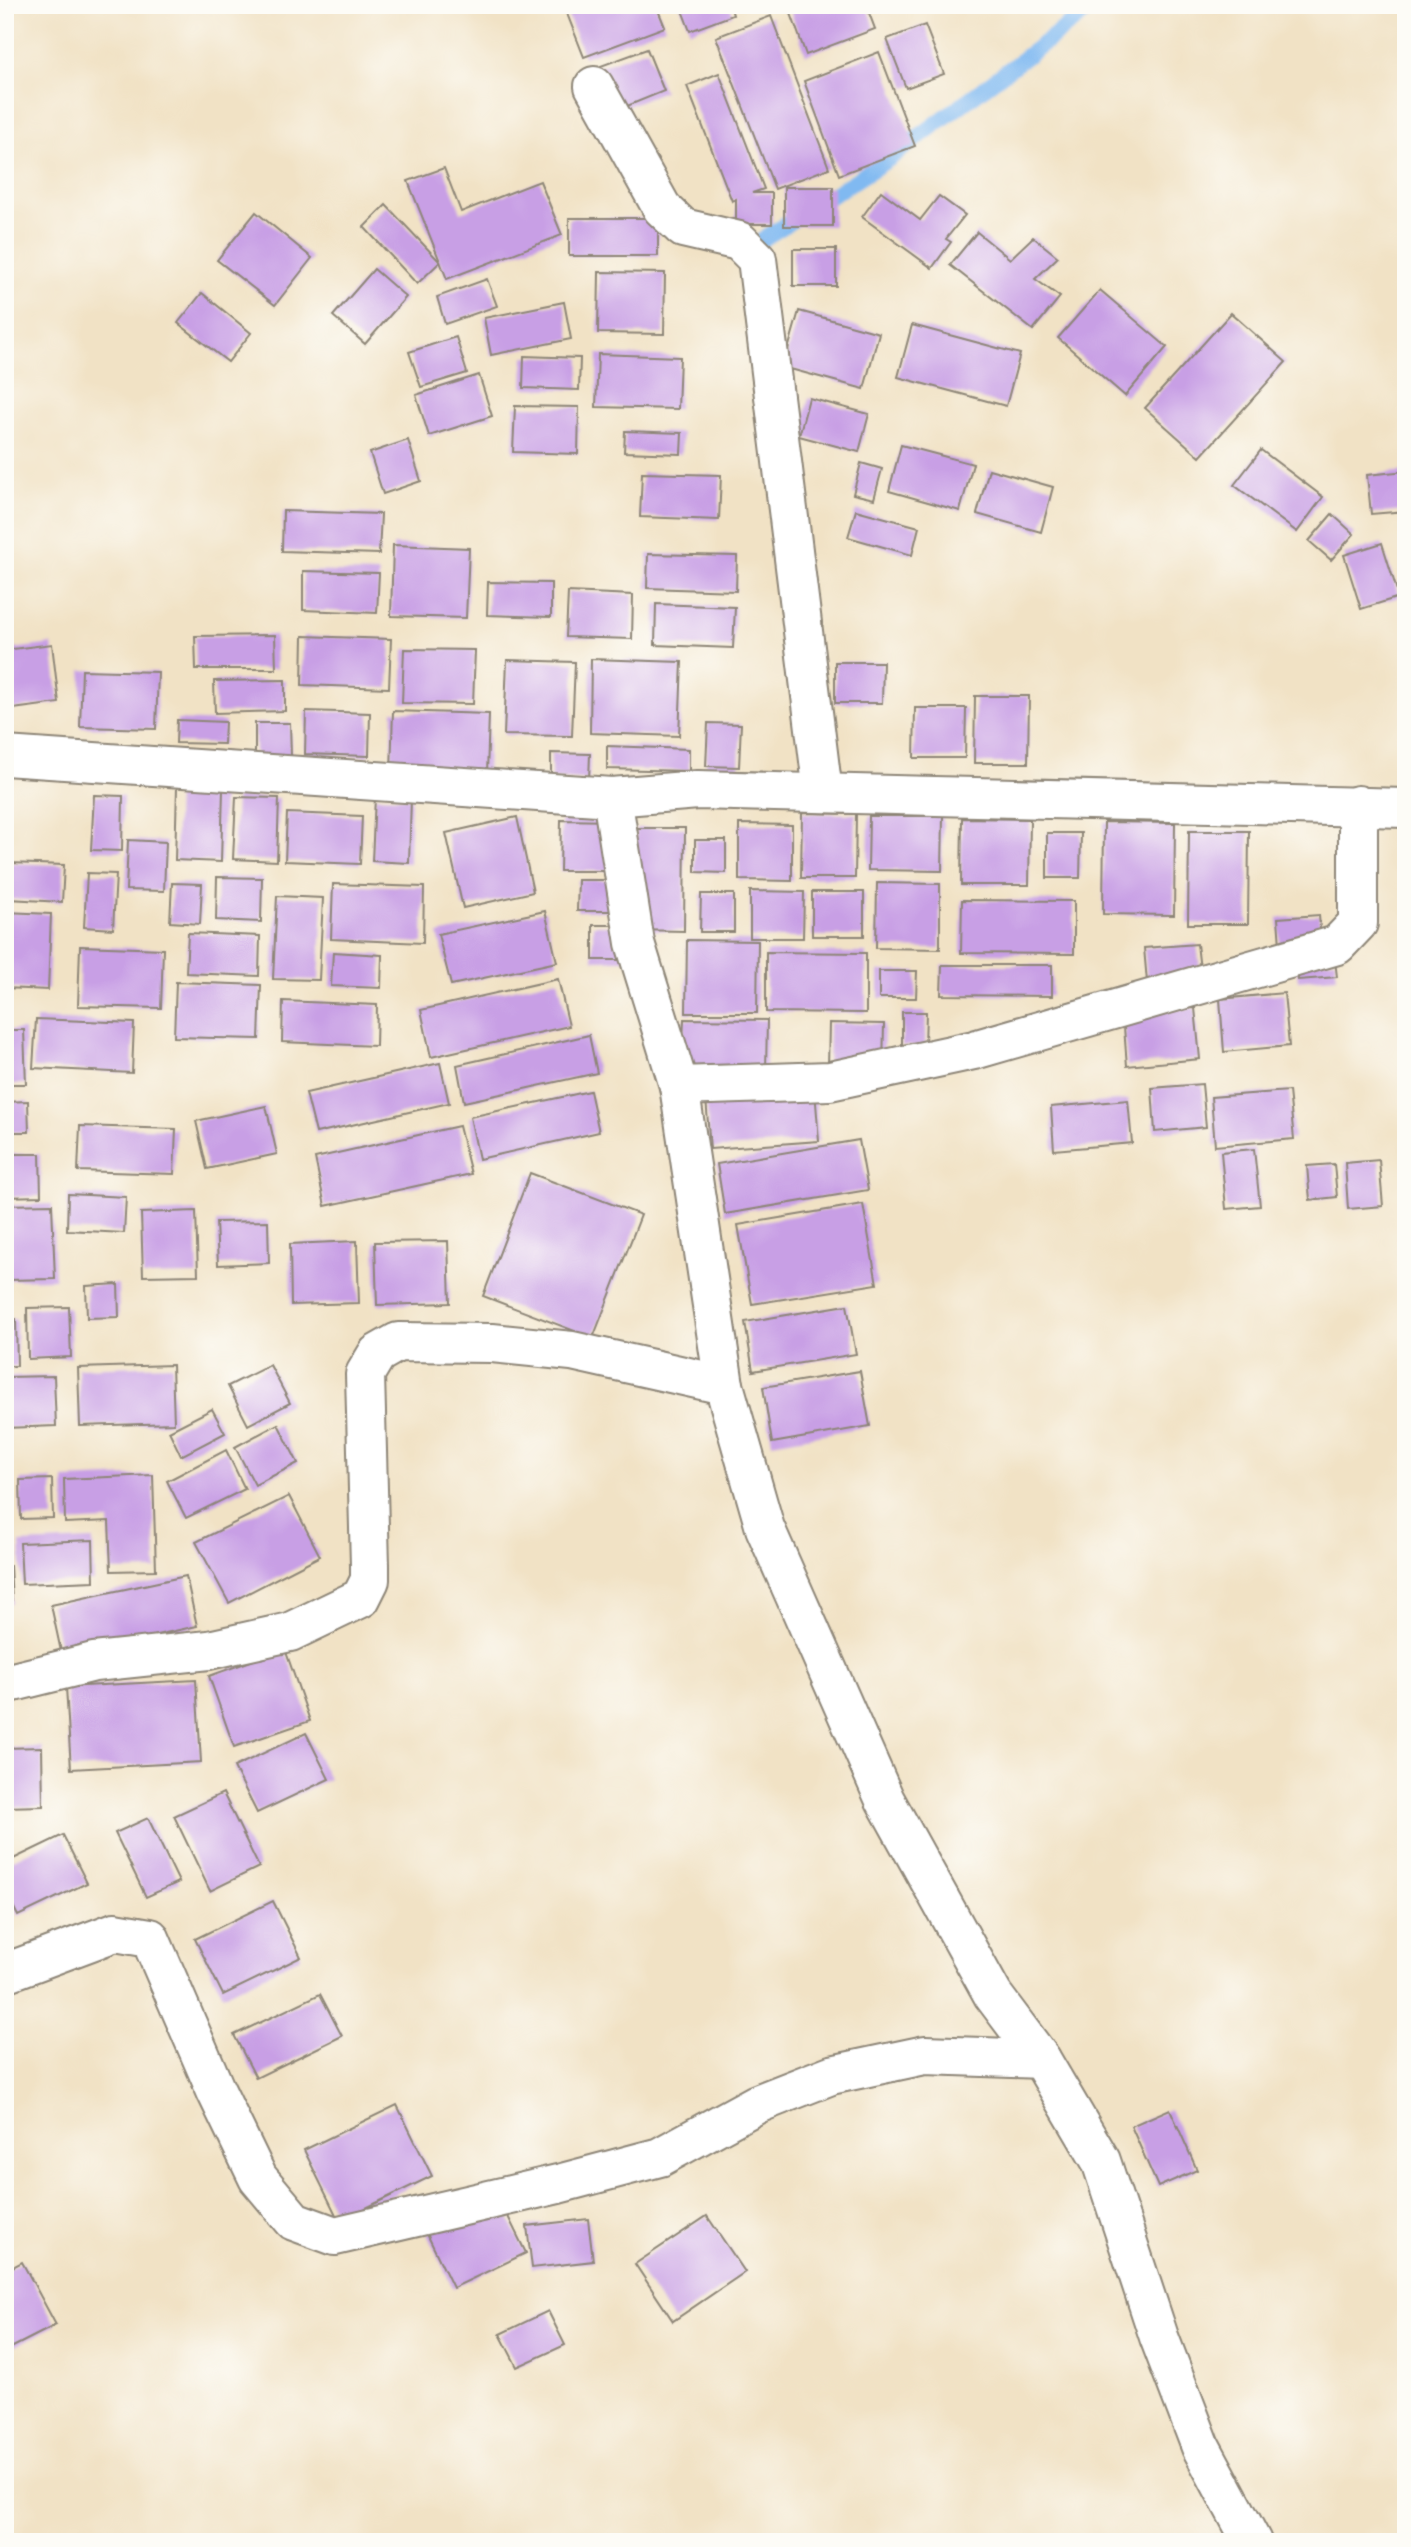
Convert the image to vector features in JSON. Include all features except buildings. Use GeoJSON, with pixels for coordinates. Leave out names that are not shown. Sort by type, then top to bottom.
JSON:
{"type":"FeatureCollection","features":[{"type":"Feature","properties":{"kind":"street"},"geometry":{"type":"LineString","coordinates":[[594,86],[662,208],[683,228],[739,241],[757,259],[823,793]]}},
{"type":"Feature","properties":{"kind":"street"},"geometry":{"type":"LineString","coordinates":[[5,756],[611,797],[698,790],[1406,808]]}},
{"type":"Feature","properties":{"kind":"street"},"geometry":{"type":"LineString","coordinates":[[611,797],[635,943],[679,1086],[724,1385],[765,1528],[885,1800],[993,1994],[1041,2059],[1101,2161],[1159,2337],[1201,2447],[1252,2542]]}},
{"type":"Feature","properties":{"kind":"street"},"geometry":{"type":"LineString","coordinates":[[679,1086],[830,1081],[974,1050],[1337,946],[1358,923],[1358,805]]}},
{"type":"Feature","properties":{"kind":"street"},"geometry":{"type":"LineString","coordinates":[[5,1684],[94,1662],[209,1650],[290,1632],[361,1598],[370,1580],[365,1374],[377,1354],[398,1342],[492,1343],[572,1351],[724,1385]]}},
{"type":"Feature","properties":{"kind":"street"},"geometry":{"type":"LineString","coordinates":[[5,1973],[115,1932],[150,1938],[216,2091],[258,2178],[294,2221],[335,2236],[558,2184],[660,2157],[757,2104],[831,2075],[925,2056],[1041,2059]]}},
{"type":"Feature","properties":{"kind":"waterway"},"geometry":{"type":"LineString","coordinates":[[763,239],[889,159],[1095,5]]}}]}
